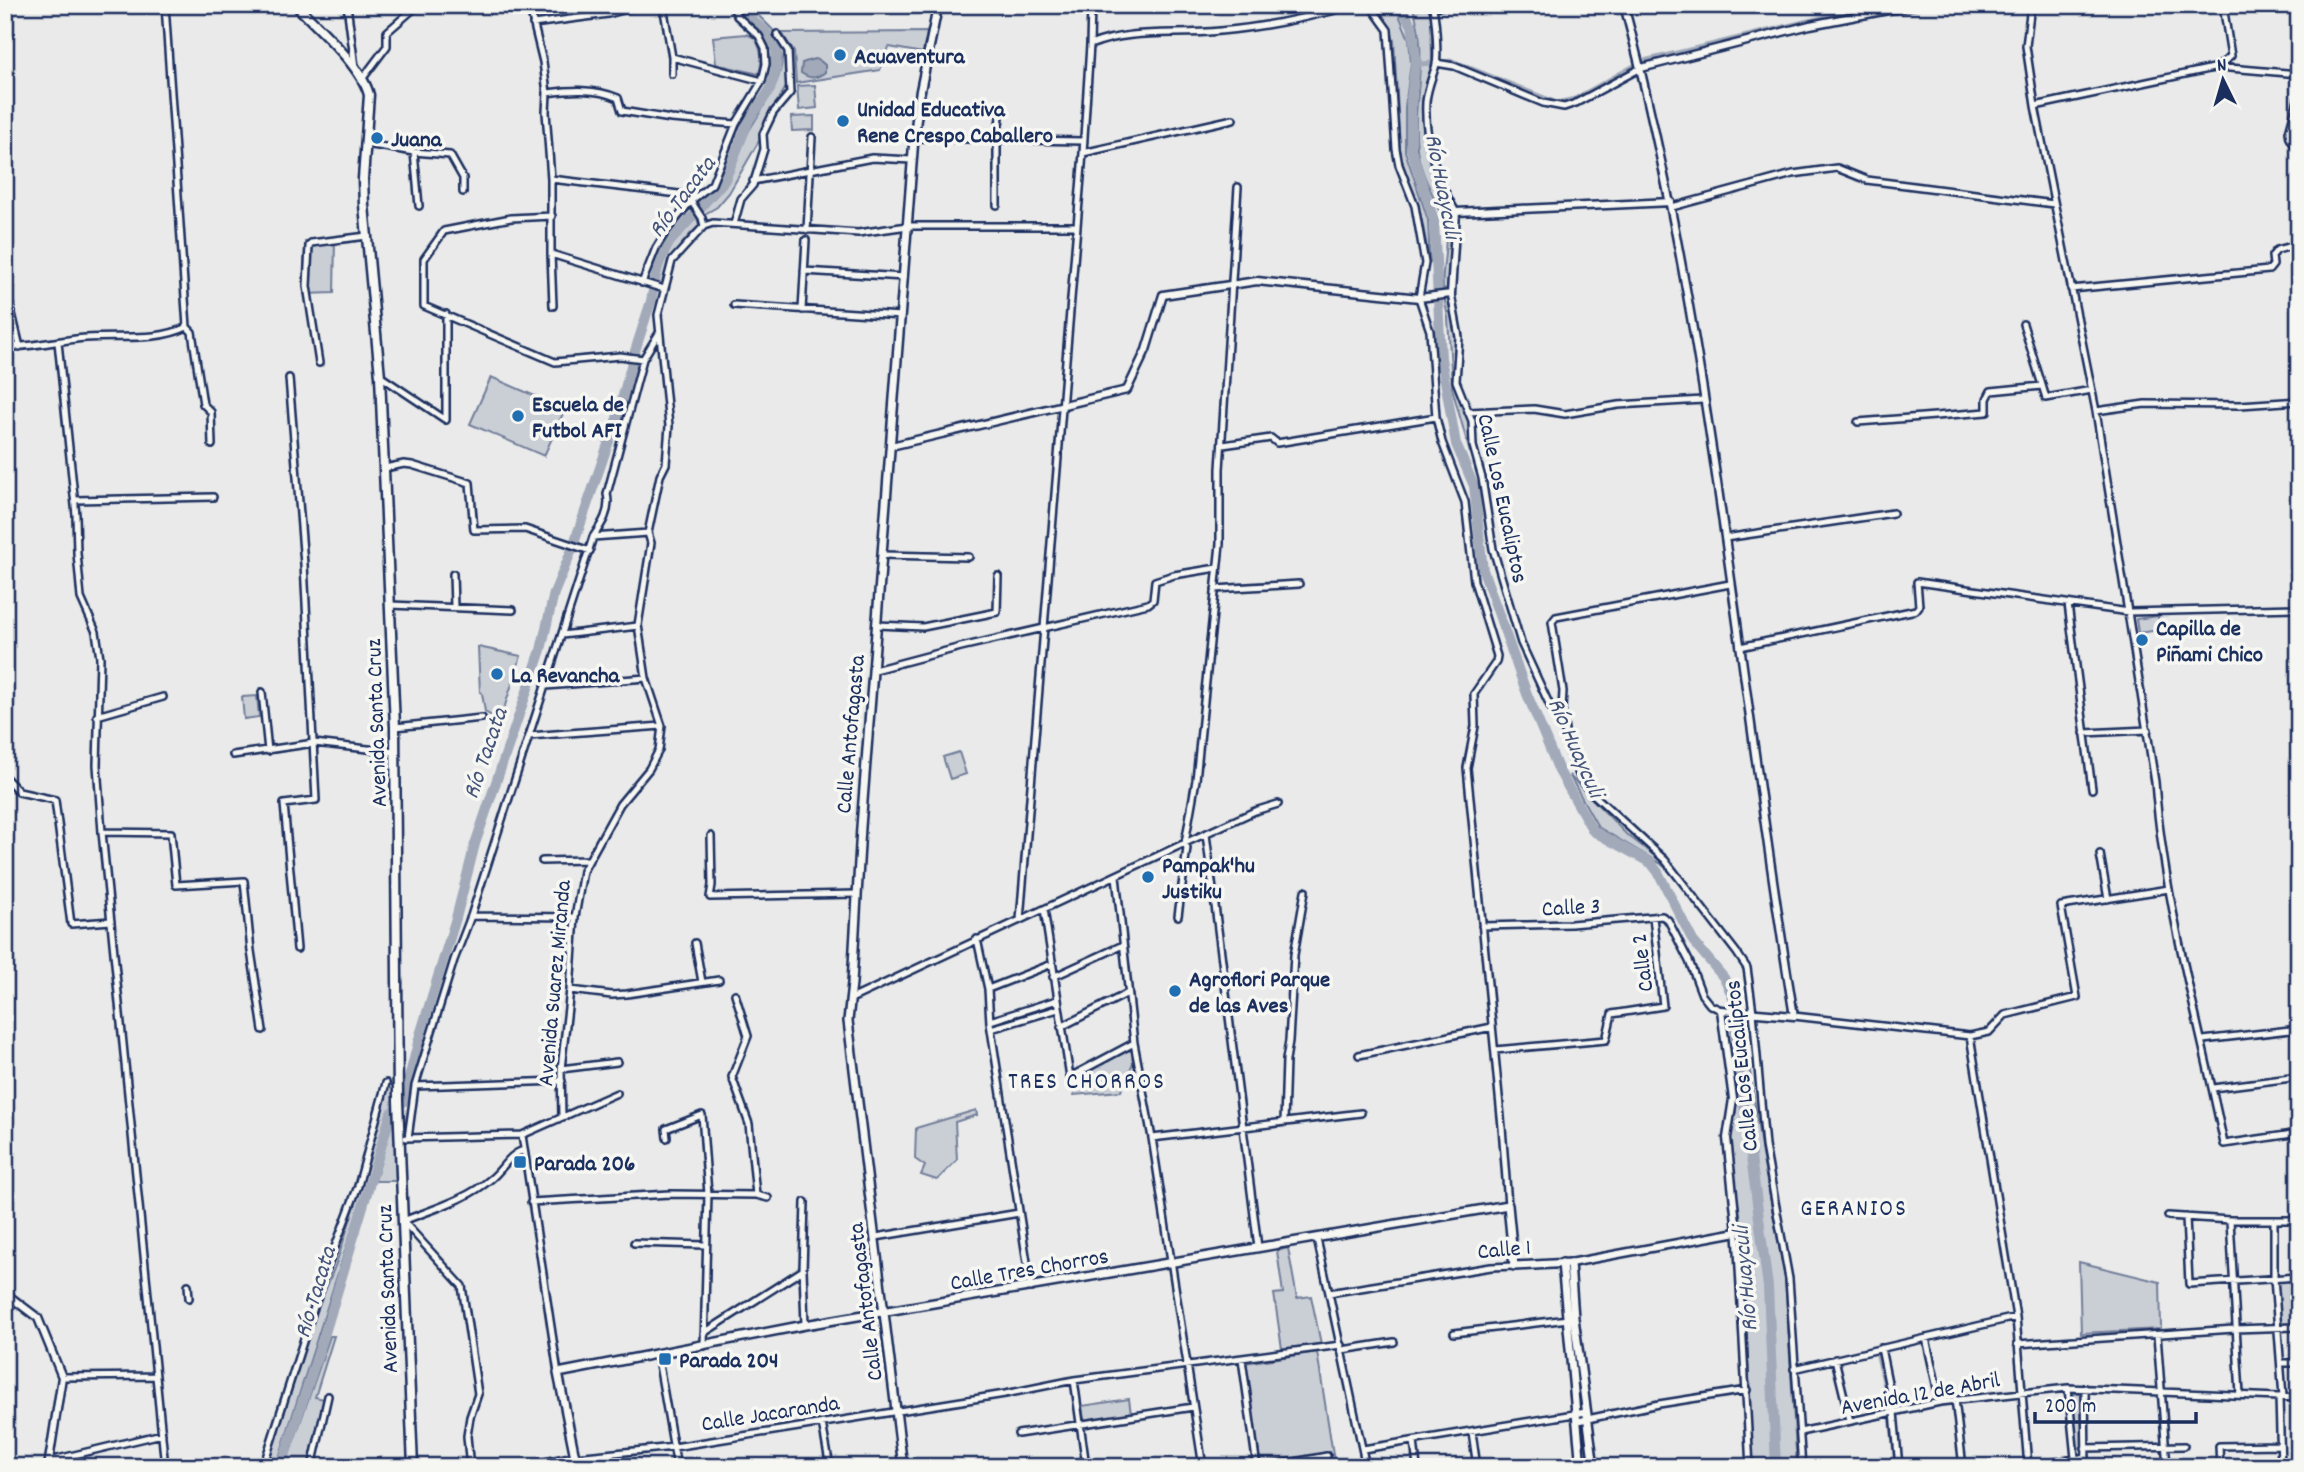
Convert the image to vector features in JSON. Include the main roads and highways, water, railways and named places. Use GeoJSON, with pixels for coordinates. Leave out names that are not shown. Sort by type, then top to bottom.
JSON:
{"type":"FeatureCollection","features":[{"type":"Feature","properties":{"kind":"main road","name":"Avenida Santa Cruz"},"geometry":{"type":"LineString","coordinates":[[296,5],[355,67],[363,78],[369,95],[363,179],[385,468],[396,752],[398,1101],[403,1138],[403,1221],[413,1467]]}},
{"type":"Feature","properties":{"kind":"main road","name":"Calle Antofagasta"},"geometry":{"type":"LineString","coordinates":[[903,1467],[848,1021],[912,160],[920,93],[938,5]]}},
{"type":"Feature","properties":{"kind":"main road","name":"Calle Tres Chorros"},"geometry":{"type":"LineString","coordinates":[[575,1457],[558,1373],[806,1325],[1508,1205],[1514,1266]]}},
{"type":"Feature","properties":{"kind":"main road","name":"Calle 1"},"geometry":{"type":"LineString","coordinates":[[1514,1266],[1566,1263],[1582,1416]]}},
{"type":"Feature","properties":{"kind":"main road"},"geometry":{"type":"LineString","coordinates":[[1581,1467],[1582,1416]]}},
{"type":"Feature","properties":{"kind":"main road"},"geometry":{"type":"LineString","coordinates":[[1582,1416],[1594,1467]]}},
{"type":"Feature","properties":{"kind":"main road","name":"Calle Jacaranda"},"geometry":{"type":"LineString","coordinates":[[525,1467],[575,1457]]}},
{"type":"Feature","properties":{"kind":"water"},"geometry":{"type":"Polygon","coordinates":[[[814,59],[825,65],[825,72],[813,77],[801,73],[802,63],[814,59]]]}},
{"type":"Feature","properties":{"kind":"waterway","name":"Río Tacata"},"geometry":{"type":"LineString","coordinates":[[281,1467],[325,1333],[391,1113],[403,1102],[475,844],[541,650],[554,593],[571,552],[617,418],[651,301],[658,265],[669,243],[725,180],[749,120],[770,90],[776,70],[777,50],[766,32],[742,11],[739,5]]}},
{"type":"Feature","properties":{"kind":"waterway","name":"Río Huayculi"},"geometry":{"type":"LineString","coordinates":[[1400,5],[1412,26],[1416,59],[1411,99],[1411,149],[1434,220],[1441,358],[1456,444],[1474,486],[1483,570],[1527,694],[1559,771],[1593,831],[1651,863],[1693,941],[1724,978],[1733,997],[1736,1042],[1768,1287],[1776,1467]]}},
{"type":"Feature","properties":{"kind":"waterway"},"geometry":{"type":"LineString","coordinates":[[1644,61],[1833,15],[1892,5]]}},
{"type":"Feature","properties":{"kind":"waterway"},"geometry":{"type":"LineString","coordinates":[[1415,67],[1452,61],[1557,103],[1575,99],[1636,65]]}},
{"type":"Feature","properties":{"kind":"waterway"},"geometry":{"type":"LineString","coordinates":[[1872,1353],[1877,1352],[1890,1407]]}},
{"type":"Feature","properties":{"kind":"waterway"},"geometry":{"type":"LineString","coordinates":[[1891,1414],[1896,1467]]}},
{"type":"Feature","properties":{"kind":"place","name":"Acuaventura"},"geometry":{"type":"Point","coordinates":[840,55]}},
{"type":"Feature","properties":{"kind":"place","name":"Unidad Educativa Rene Crespo Caballero"},"geometry":{"type":"Point","coordinates":[843,121]}},
{"type":"Feature","properties":{"kind":"place","name":"Juana"},"geometry":{"type":"Point","coordinates":[377,138]}},
{"type":"Feature","properties":{"kind":"place","name":"Escuela de Futbol AFI"},"geometry":{"type":"Point","coordinates":[518,416]}},
{"type":"Feature","properties":{"kind":"place","name":"Capilla de Piñami Chico"},"geometry":{"type":"Point","coordinates":[2142,640]}},
{"type":"Feature","properties":{"kind":"place","name":"La Revancha"},"geometry":{"type":"Point","coordinates":[497,674]}},
{"type":"Feature","properties":{"kind":"place","name":"Pampak'hu Justiku"},"geometry":{"type":"Point","coordinates":[1148,877]}},
{"type":"Feature","properties":{"kind":"place","name":"Agroflori Parque de las Aves"},"geometry":{"type":"Point","coordinates":[1175,991]}},
{"type":"Feature","properties":{"kind":"place","name":"Parada 206"},"geometry":{"type":"Point","coordinates":[520,1162]}},
{"type":"Feature","properties":{"kind":"place","name":"Parada 204"},"geometry":{"type":"Point","coordinates":[665,1359]}},
{"type":"Feature","properties":{"kind":"district","name":"TRES CHORROS"},"geometry":{"type":"Point","coordinates":[1087,1080]}},
{"type":"Feature","properties":{"kind":"district","name":"GERANIOS"},"geometry":{"type":"Point","coordinates":[1854,1207]}}]}
